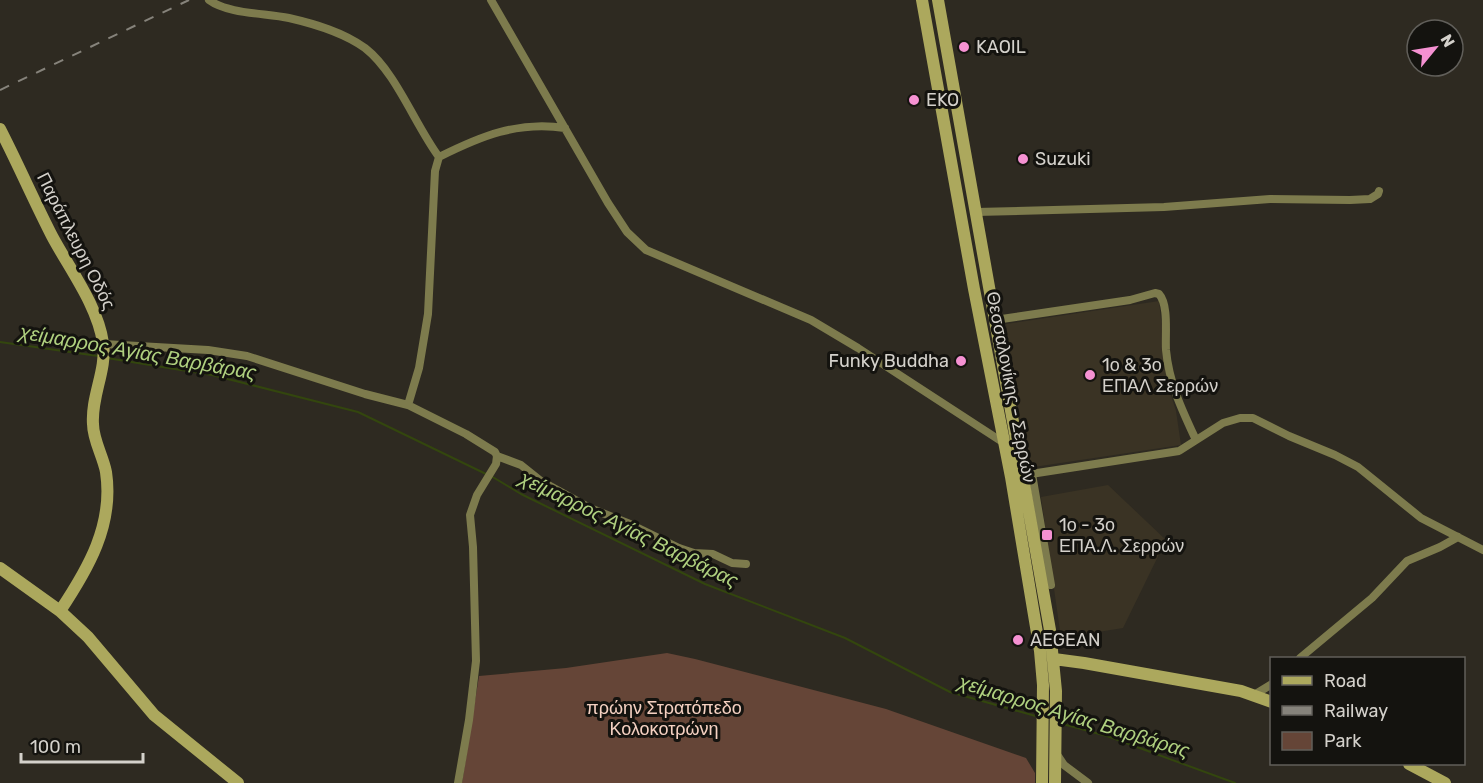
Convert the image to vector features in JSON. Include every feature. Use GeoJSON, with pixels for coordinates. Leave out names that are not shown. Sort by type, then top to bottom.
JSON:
{"type":"FeatureCollection","features":[{"type":"Feature","properties":{"kind":"main road","name":"Θεσσαλονίκης - Σερρών"},"geometry":{"type":"LineString","coordinates":[[922,0],[1004,443],[1022,476],[1030,588],[1041,657],[1049,685],[1055,748],[1055,783]]}},
{"type":"Feature","properties":{"kind":"main road","name":"Θεσσαλονίκης - Σερρών"},"geometry":{"type":"LineString","coordinates":[[938,0],[1022,476],[1047,586],[1054,659],[1042,744],[1042,783]]}},
{"type":"Feature","properties":{"kind":"main road","name":"Παράπλευρη Οδός"},"geometry":{"type":"LineString","coordinates":[[0,129],[51,234],[90,306],[104,348],[101,376],[94,402],[93,427],[106,471],[107,504],[104,526],[89,565],[60,611]]}},
{"type":"Feature","properties":{"kind":"main road"},"geometry":{"type":"LineString","coordinates":[[0,568],[60,611],[88,637],[154,715],[238,783]]}},
{"type":"Feature","properties":{"kind":"main road"},"geometry":{"type":"LineString","coordinates":[[1054,659],[1118,668],[1254,695],[1270,701]]}},
{"type":"Feature","properties":{"kind":"main road"},"geometry":{"type":"LineString","coordinates":[[1411,765],[1445,783]]}},
{"type":"Feature","properties":{"kind":"street"},"geometry":{"type":"LineString","coordinates":[[209,0],[231,9],[291,18],[338,33],[367,50],[393,82],[439,157]]}},
{"type":"Feature","properties":{"kind":"street"},"geometry":{"type":"LineString","coordinates":[[491,0],[627,232],[646,250],[664,260],[793,312],[827,329],[1004,443]]}},
{"type":"Feature","properties":{"kind":"street"},"geometry":{"type":"LineString","coordinates":[[408,405],[419,368],[428,314],[435,171],[439,157],[472,140],[499,131],[537,126],[565,128]]}},
{"type":"Feature","properties":{"kind":"street"},"geometry":{"type":"LineString","coordinates":[[976,212],[1164,207],[1270,199],[1370,199],[1379,191]]}},
{"type":"Feature","properties":{"kind":"street"},"geometry":{"type":"LineString","coordinates":[[995,320],[1159,294],[1165,304],[1166,350],[1170,380],[1196,440]]}},
{"type":"Feature","properties":{"kind":"street"},"geometry":{"type":"LineString","coordinates":[[104,348],[179,347],[228,352],[380,399],[408,405],[430,414],[490,448],[497,460],[521,465],[541,481],[590,508],[679,548],[694,553],[713,554],[732,563],[746,564]]}},
{"type":"Feature","properties":{"kind":"street"},"geometry":{"type":"LineString","coordinates":[[1022,476],[1179,451],[1214,428],[1230,421],[1244,418],[1256,419],[1281,433],[1358,467],[1421,518],[1483,550]]}},
{"type":"Feature","properties":{"kind":"street"},"geometry":{"type":"LineString","coordinates":[[458,783],[476,662],[470,515],[497,460]]}},
{"type":"Feature","properties":{"kind":"street"},"geometry":{"type":"LineString","coordinates":[[1301,657],[1372,598],[1407,561],[1458,537]]}},
{"type":"Feature","properties":{"kind":"street"},"geometry":{"type":"LineString","coordinates":[[1030,588],[1047,586]]}},
{"type":"Feature","properties":{"kind":"street"},"geometry":{"type":"LineString","coordinates":[[1254,695],[1270,685]]}},
{"type":"Feature","properties":{"kind":"street"},"geometry":{"type":"LineString","coordinates":[[1055,748],[1064,765],[1088,783]]}},
{"type":"Feature","properties":{"kind":"shaded area","name":"1ο & 3ο ΕΠΑΛ Σερρών"},"geometry":{"type":"Polygon","coordinates":[[[1159,301],[1169,389],[1176,411],[1181,445],[1027,468],[1006,324],[1159,301]]]}},
{"type":"Feature","properties":{"kind":"shaded area"},"geometry":{"type":"Polygon","coordinates":[[[1108,485],[1166,540],[1123,628],[1061,638],[1041,497],[1108,485]]]}},
{"type":"Feature","properties":{"kind":"green space","name":"πρώην Στρατόπεδο Κολοκοτρώνη"},"geometry":{"type":"Polygon","coordinates":[[[667,653],[886,709],[1026,758],[1035,773],[1035,783],[462,783],[479,676],[566,668],[667,653]]]}},
{"type":"Feature","properties":{"kind":"waterway","name":"χείμαρρος Αγίας Βαρβάρας"},"geometry":{"type":"LineString","coordinates":[[0,342],[98,356]]}},
{"type":"Feature","properties":{"kind":"waterway","name":"χείμαρρος Αγίας Βαρβάρας"},"geometry":{"type":"LineString","coordinates":[[107,358],[212,375],[358,412],[486,474]]}},
{"type":"Feature","properties":{"kind":"waterway","name":"χείμαρρος Αγίας Βαρβάρας"},"geometry":{"type":"LineString","coordinates":[[491,476],[521,494],[705,584],[845,638],[950,692],[1039,717]]}},
{"type":"Feature","properties":{"kind":"waterway","name":"χείμαρρος Αγίας Βαρβάρας"},"geometry":{"type":"LineString","coordinates":[[1059,723],[1107,736],[1235,783]]}},
{"type":"Feature","properties":{"kind":"railway"},"geometry":{"type":"LineString","coordinates":[[0,90],[189,0]]}},
{"type":"Feature","properties":{"kind":"place","name":"KAOIL"},"geometry":{"type":"Point","coordinates":[964,47]}},
{"type":"Feature","properties":{"kind":"place","name":"EKO"},"geometry":{"type":"Point","coordinates":[914,100]}},
{"type":"Feature","properties":{"kind":"place","name":"Suzuki"},"geometry":{"type":"Point","coordinates":[1023,159]}},
{"type":"Feature","properties":{"kind":"place","name":"Funky Buddha"},"geometry":{"type":"Point","coordinates":[961,361]}},
{"type":"Feature","properties":{"kind":"place","name":"1ο & 3ο ΕΠΑΛ Σερρών"},"geometry":{"type":"Point","coordinates":[1090,375]}},
{"type":"Feature","properties":{"kind":"place","name":"1ο - 3ο ΕΠΑ.Λ. Σερρών"},"geometry":{"type":"Point","coordinates":[1047,535]}},
{"type":"Feature","properties":{"kind":"place","name":"AEGEAN"},"geometry":{"type":"Point","coordinates":[1018,640]}}]}
